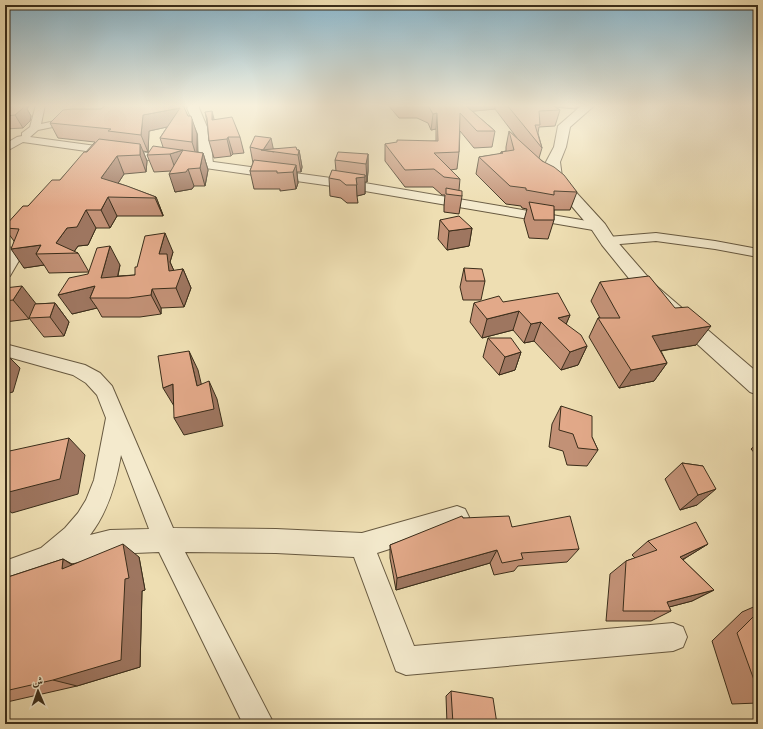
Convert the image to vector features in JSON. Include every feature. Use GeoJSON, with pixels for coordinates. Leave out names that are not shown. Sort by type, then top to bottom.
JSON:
{"type":"FeatureCollection","features":[{"type":"Feature","properties":{"kind":"street"},"geometry":{"type":"LineString","coordinates":[[21,139],[353,185],[603,234],[656,237],[715,245],[758,254]]}},
{"type":"Feature","properties":{"kind":"street"},"geometry":{"type":"LineString","coordinates":[[5,149],[21,139]]}},
{"type":"Feature","properties":{"kind":"street"},"geometry":{"type":"LineString","coordinates":[[204,139],[206,164]]}},
{"type":"Feature","properties":{"kind":"street"},"geometry":{"type":"LineString","coordinates":[[562,139],[560,147],[553,162],[555,178],[647,288],[758,386]]}},
{"type":"Feature","properties":{"kind":"street"},"geometry":{"type":"LineString","coordinates":[[5,251],[17,252],[5,273]]}},
{"type":"Feature","properties":{"kind":"street"},"geometry":{"type":"LineString","coordinates":[[5,350],[79,370],[93,378],[105,391],[166,540],[259,724]]}},
{"type":"Feature","properties":{"kind":"street"},"geometry":{"type":"LineString","coordinates":[[46,558],[76,534],[93,512],[105,483],[116,419]]}},
{"type":"Feature","properties":{"kind":"street"},"geometry":{"type":"LineString","coordinates":[[5,574],[46,558],[110,542],[166,540],[276,541],[362,545],[457,517]]}},
{"type":"Feature","properties":{"kind":"street"},"geometry":{"type":"LineString","coordinates":[[362,545],[406,661],[672,637]]}},
{"type":"Feature","properties":{"kind":"building"},"geometry":{"type":"Polygon","coordinates":[[[99,139],[140,144],[140,155],[117,156],[101,178],[156,197],[108,197],[101,210],[86,210],[77,227],[67,228],[56,243],[78,253],[36,254],[41,245],[11,249],[19,229],[5,228],[5,226],[23,206],[28,206],[52,180],[60,180],[84,152],[87,152],[99,139]]]}},
{"type":"Feature","properties":{"kind":"building"},"geometry":{"type":"Polygon","coordinates":[[[168,139],[192,139],[192,142],[168,139]]]}},
{"type":"Feature","properties":{"kind":"building"},"geometry":{"type":"Polygon","coordinates":[[[209,139],[227,139],[209,141],[209,139]]]}},
{"type":"Feature","properties":{"kind":"building"},"geometry":{"type":"Polygon","coordinates":[[[254,139],[270,139],[263,150],[250,147],[254,139]]]}},
{"type":"Feature","properties":{"kind":"building"},"geometry":{"type":"Polygon","coordinates":[[[438,139],[459,139],[459,152],[434,153],[460,179],[444,177],[434,169],[405,170],[385,144],[397,142],[397,140],[438,141],[438,139]]]}},
{"type":"Feature","properties":{"kind":"building"},"geometry":{"type":"Polygon","coordinates":[[[511,139],[518,139],[542,161],[554,167],[564,175],[577,192],[554,191],[554,195],[526,190],[526,188],[510,186],[479,157],[514,150],[511,139]]]}},
{"type":"Feature","properties":{"kind":"building"},"geometry":{"type":"Polygon","coordinates":[[[535,139],[539,139],[542,148],[535,139]]]}},
{"type":"Feature","properties":{"kind":"building"},"geometry":{"type":"Polygon","coordinates":[[[153,146],[183,150],[170,154],[147,155],[153,146]]]}},
{"type":"Feature","properties":{"kind":"building"},"geometry":{"type":"Polygon","coordinates":[[[296,147],[297,150],[299,150],[298,155],[261,150],[296,147]]]}},
{"type":"Feature","properties":{"kind":"building"},"geometry":{"type":"Polygon","coordinates":[[[183,150],[203,153],[200,168],[188,169],[186,172],[169,174],[183,150]]]}},
{"type":"Feature","properties":{"kind":"building"},"geometry":{"type":"Polygon","coordinates":[[[338,152],[368,154],[366,164],[335,160],[338,152]]]}},
{"type":"Feature","properties":{"kind":"building"},"geometry":{"type":"Polygon","coordinates":[[[254,160],[296,165],[293,172],[277,173],[277,171],[250,171],[254,160]]]}},
{"type":"Feature","properties":{"kind":"building"},"geometry":{"type":"Polygon","coordinates":[[[332,170],[365,175],[365,177],[356,178],[357,185],[346,185],[340,180],[329,178],[332,170]]]}},
{"type":"Feature","properties":{"kind":"building"},"geometry":{"type":"Polygon","coordinates":[[[446,188],[462,191],[462,196],[446,194],[446,188]]]}},
{"type":"Feature","properties":{"kind":"building"},"geometry":{"type":"Polygon","coordinates":[[[529,202],[554,206],[554,220],[534,220],[529,202]]]}},
{"type":"Feature","properties":{"kind":"building"},"geometry":{"type":"Polygon","coordinates":[[[459,216],[472,228],[449,231],[440,220],[459,216]]]}},
{"type":"Feature","properties":{"kind":"building"},"geometry":{"type":"Polygon","coordinates":[[[165,233],[159,254],[167,254],[169,271],[183,269],[176,288],[152,289],[151,295],[129,298],[90,298],[95,286],[58,295],[69,278],[88,274],[97,248],[110,246],[101,278],[135,275],[135,267],[137,267],[145,236],[165,233]]]}},
{"type":"Feature","properties":{"kind":"building"},"geometry":{"type":"Polygon","coordinates":[[[464,268],[482,269],[485,281],[466,281],[464,268]]]}},
{"type":"Feature","properties":{"kind":"building"},"geometry":{"type":"Polygon","coordinates":[[[649,276],[675,308],[688,307],[711,326],[652,336],[667,363],[631,370],[598,318],[620,318],[600,282],[649,276]]]}},
{"type":"Feature","properties":{"kind":"building"},"geometry":{"type":"Polygon","coordinates":[[[22,286],[13,300],[5,301],[5,288],[22,286]]]}},
{"type":"Feature","properties":{"kind":"building"},"geometry":{"type":"Polygon","coordinates":[[[558,293],[570,315],[558,318],[581,335],[587,346],[570,352],[541,322],[531,324],[519,311],[487,319],[474,303],[499,296],[503,302],[558,293]]]}},
{"type":"Feature","properties":{"kind":"building"},"geometry":{"type":"Polygon","coordinates":[[[55,303],[50,317],[29,318],[35,304],[55,303]]]}},
{"type":"Feature","properties":{"kind":"building"},"geometry":{"type":"Polygon","coordinates":[[[488,338],[511,338],[521,352],[505,357],[488,338]]]}},
{"type":"Feature","properties":{"kind":"building"},"geometry":{"type":"Polygon","coordinates":[[[189,351],[197,386],[209,381],[214,409],[174,418],[173,384],[163,388],[158,356],[189,351]]]}},
{"type":"Feature","properties":{"kind":"building"},"geometry":{"type":"Polygon","coordinates":[[[561,406],[592,416],[592,437],[598,450],[578,448],[573,434],[559,430],[561,406]]]}},
{"type":"Feature","properties":{"kind":"building"},"geometry":{"type":"Polygon","coordinates":[[[69,438],[60,479],[5,493],[5,452],[69,438]]]}},
{"type":"Feature","properties":{"kind":"building"},"geometry":{"type":"Polygon","coordinates":[[[682,463],[703,466],[716,489],[698,495],[682,463]]]}},
{"type":"Feature","properties":{"kind":"building"},"geometry":{"type":"Polygon","coordinates":[[[462,516],[463,518],[509,516],[512,527],[570,516],[579,549],[521,553],[523,559],[502,563],[497,550],[397,578],[390,545],[462,516]]]}},
{"type":"Feature","properties":{"kind":"building"},"geometry":{"type":"Polygon","coordinates":[[[696,522],[708,544],[680,557],[714,590],[667,602],[671,611],[623,611],[626,561],[657,550],[648,541],[696,522]]]}},
{"type":"Feature","properties":{"kind":"building"},"geometry":{"type":"Polygon","coordinates":[[[123,544],[129,578],[125,579],[121,660],[53,680],[5,691],[5,578],[63,559],[62,569],[123,544]]]}},
{"type":"Feature","properties":{"kind":"building"},"geometry":{"type":"Polygon","coordinates":[[[758,612],[758,691],[737,633],[758,612]]]}},
{"type":"Feature","properties":{"kind":"building"},"geometry":{"type":"Polygon","coordinates":[[[451,691],[493,698],[497,724],[453,724],[451,691]]]}}]}
